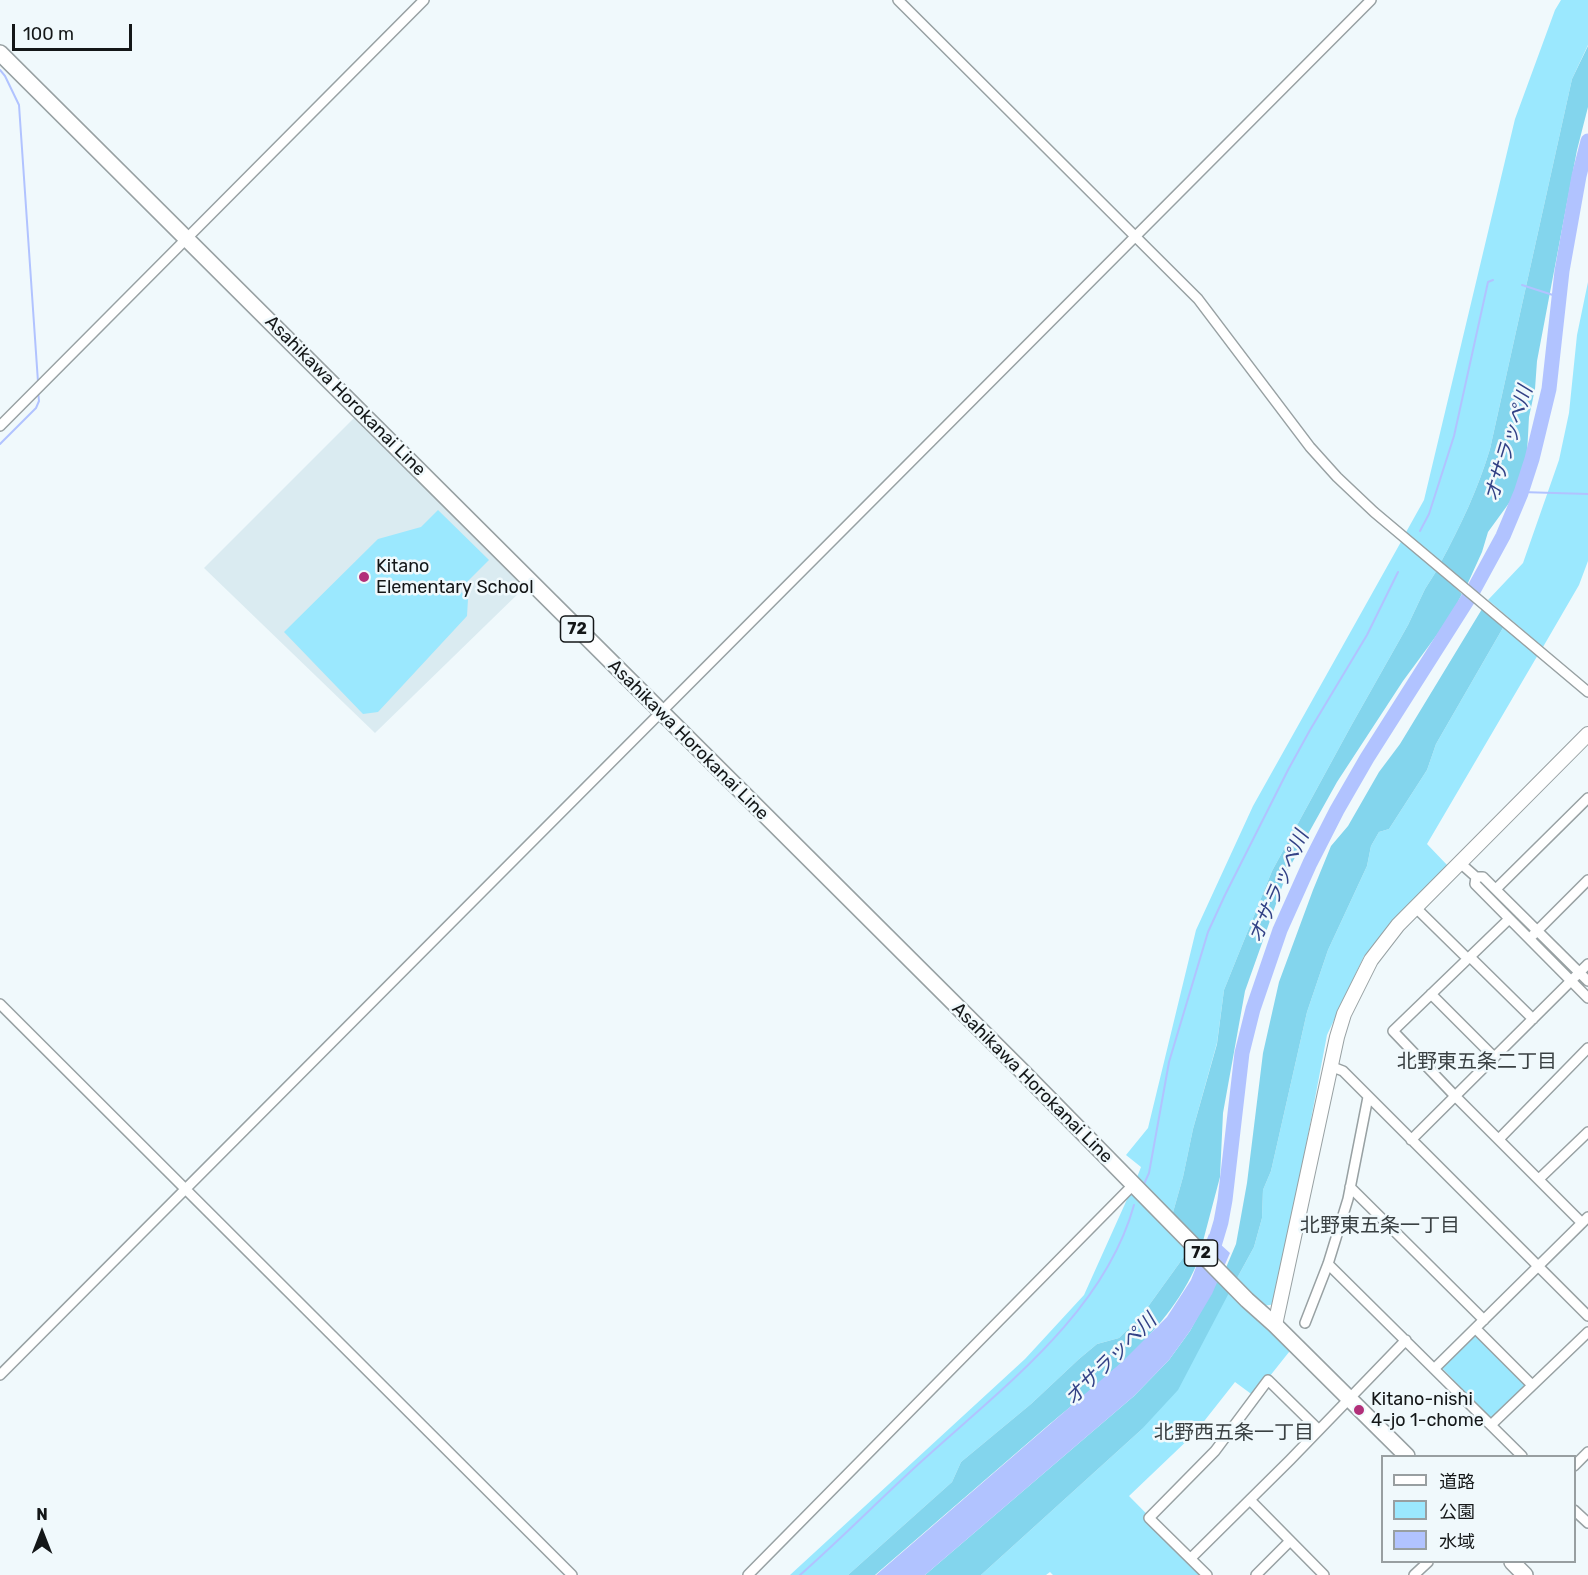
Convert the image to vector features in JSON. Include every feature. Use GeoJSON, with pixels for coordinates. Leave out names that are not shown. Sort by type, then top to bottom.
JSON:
{"type":"FeatureCollection","features":[{"type":"Feature","properties":{"kind":"main road","name":"Asahikawa Horokanai Line"},"geometry":{"type":"LineString","coordinates":[[0,53],[996,1045],[1247,1300],[1275,1325]]}},
{"type":"Feature","properties":{"kind":"main road","name":"72"},"geometry":{"type":"LineString","coordinates":[[1275,1325],[1406,1455]]}},
{"type":"Feature","properties":{"kind":"main road"},"geometry":{"type":"LineString","coordinates":[[1513,1563],[1525,1575]]}},
{"type":"Feature","properties":{"kind":"street"},"geometry":{"type":"LineString","coordinates":[[0,426],[424,0]]}},
{"type":"Feature","properties":{"kind":"street"},"geometry":{"type":"LineString","coordinates":[[898,0],[1198,299],[1310,447],[1336,477],[1374,512],[1588,692]]}},
{"type":"Feature","properties":{"kind":"street"},"geometry":{"type":"LineString","coordinates":[[0,1375],[1371,0]]}},
{"type":"Feature","properties":{"kind":"street"},"geometry":{"type":"LineString","coordinates":[[1275,1325],[1330,1066],[1341,1022],[1355,990],[1371,960],[1398,925],[1588,734]]}},
{"type":"Feature","properties":{"kind":"street"},"geometry":{"type":"LineString","coordinates":[[1496,889],[1588,798]]}},
{"type":"Feature","properties":{"kind":"street"},"geometry":{"type":"LineString","coordinates":[[1459,862],[1476,877],[1483,877],[1588,981]]}},
{"type":"Feature","properties":{"kind":"street"},"geometry":{"type":"LineString","coordinates":[[1476,877],[1475,884],[1588,998]]}},
{"type":"Feature","properties":{"kind":"street"},"geometry":{"type":"LineString","coordinates":[[1530,939],[1588,880]]}},
{"type":"Feature","properties":{"kind":"street"},"geometry":{"type":"LineString","coordinates":[[1415,907],[1533,1019]]}},
{"type":"Feature","properties":{"kind":"street"},"geometry":{"type":"LineString","coordinates":[[1434,1369],[1585,1220],[1539,1179],[1393,1031],[1509,919]]}},
{"type":"Feature","properties":{"kind":"street"},"geometry":{"type":"LineString","coordinates":[[1411,1140],[1588,964]]}},
{"type":"Feature","properties":{"kind":"street"},"geometry":{"type":"LineString","coordinates":[[1431,994],[1494,1057]]}},
{"type":"Feature","properties":{"kind":"street"},"geometry":{"type":"LineString","coordinates":[[0,1004],[572,1575]]}},
{"type":"Feature","properties":{"kind":"street"},"geometry":{"type":"LineString","coordinates":[[1499,1139],[1588,1048]]}},
{"type":"Feature","properties":{"kind":"street"},"geometry":{"type":"LineString","coordinates":[[1330,1066],[1343,1071],[1588,1316]]}},
{"type":"Feature","properties":{"kind":"street"},"geometry":{"type":"LineString","coordinates":[[1305,1323],[1328,1264],[1350,1187],[1368,1097]]}},
{"type":"Feature","properties":{"kind":"street"},"geometry":{"type":"LineString","coordinates":[[1539,1179],[1588,1132]]}},
{"type":"Feature","properties":{"kind":"street"},"geometry":{"type":"LineString","coordinates":[[748,1575],[1133,1185]]}},
{"type":"Feature","properties":{"kind":"street"},"geometry":{"type":"LineString","coordinates":[[1350,1187],[1484,1320]]}},
{"type":"Feature","properties":{"kind":"street"},"geometry":{"type":"LineString","coordinates":[[1328,1264],[1521,1455]]}},
{"type":"Feature","properties":{"kind":"street"},"geometry":{"type":"LineString","coordinates":[[1476,1329],[1533,1385]]}},
{"type":"Feature","properties":{"kind":"street"},"geometry":{"type":"LineString","coordinates":[[1491,1425],[1588,1332]]}},
{"type":"Feature","properties":{"kind":"street"},"geometry":{"type":"LineString","coordinates":[[1191,1558],[1406,1340]]}},
{"type":"Feature","properties":{"kind":"street"},"geometry":{"type":"LineString","coordinates":[[1207,1575],[1149,1518],[1215,1451],[1268,1380],[1319,1430]]}},
{"type":"Feature","properties":{"kind":"street"},"geometry":{"type":"LineString","coordinates":[[1576,1465],[1588,1452]]}},
{"type":"Feature","properties":{"kind":"street"},"geometry":{"type":"LineString","coordinates":[[1250,1500],[1324,1575]]}},
{"type":"Feature","properties":{"kind":"street"},"geometry":{"type":"LineString","coordinates":[[1576,1511],[1588,1523]]}},
{"type":"Feature","properties":{"kind":"street"},"geometry":{"type":"LineString","coordinates":[[1256,1575],[1290,1541]]}},
{"type":"Feature","properties":{"kind":"street"},"geometry":{"type":"LineString","coordinates":[[1414,1575],[1427,1563]]}},
{"type":"Feature","properties":{"kind":"shaded area"},"geometry":{"type":"Polygon","coordinates":[[[1588,46],[1588,107],[1577,150],[1537,361],[1535,389],[1529,417],[1527,454],[1512,499],[1488,532],[1467,585],[1441,562],[1468,507],[1490,449],[1572,79],[1588,46]]]}},
{"type":"Feature","properties":{"kind":"shaded area","name":"Kitano Elementary School"},"geometry":{"type":"Polygon","coordinates":[[[355,417],[525,587],[375,733],[204,568],[355,417]]]}},
{"type":"Feature","properties":{"kind":"shaded area"},"geometry":{"type":"Polygon","coordinates":[[[1437,570],[1462,594],[1450,617],[1403,681],[1337,782],[1288,870],[1245,991],[1223,1113],[1220,1177],[1202,1245],[1172,1216],[1217,1044],[1224,990],[1272,871],[1437,570]]]}},
{"type":"Feature","properties":{"kind":"shaded area"},"geometry":{"type":"Polygon","coordinates":[[[1482,609],[1504,626],[1436,744],[1427,770],[1389,829],[1379,832],[1371,846],[1367,866],[1328,950],[1307,1012],[1271,1171],[1263,1190],[1262,1218],[1254,1247],[1236,1280],[1225,1270],[1236,1244],[1247,1183],[1263,1053],[1279,982],[1331,846],[1348,826],[1379,772],[1400,744],[1482,609]]]}},
{"type":"Feature","properties":{"kind":"shaded area"},"geometry":{"type":"Polygon","coordinates":[[[1191,1247],[1200,1256],[1187,1284],[1152,1333],[1130,1355],[875,1575],[848,1575],[952,1482],[961,1462],[1031,1404],[1097,1344],[1119,1338],[1142,1315],[1191,1247]]]}},
{"type":"Feature","properties":{"kind":"shaded area"},"geometry":{"type":"Polygon","coordinates":[[[1219,1277],[1231,1289],[1178,1390],[1141,1430],[981,1575],[925,1575],[1134,1396],[1169,1360],[1190,1331],[1219,1277]]]}},
{"type":"Feature","properties":{"kind":"green space"},"geometry":{"type":"Polygon","coordinates":[[[1561,0],[1588,0],[1588,45],[1572,79],[1490,449],[1469,507],[1441,562],[1405,534],[1424,500],[1515,119],[1555,10],[1561,0]]]}},
{"type":"Feature","properties":{"kind":"green space"},"geometry":{"type":"Polygon","coordinates":[[[1588,282],[1588,561],[1579,585],[1543,647],[1488,600],[1523,563],[1559,460],[1569,413],[1577,335],[1588,282]]]}},
{"type":"Feature","properties":{"kind":"green space"},"geometry":{"type":"Polygon","coordinates":[[[438,510],[489,560],[459,590],[468,599],[467,616],[378,712],[363,714],[284,632],[378,539],[421,527],[438,510]]]}},
{"type":"Feature","properties":{"kind":"green space"},"geometry":{"type":"Polygon","coordinates":[[[1402,540],[1437,570],[1272,871],[1224,990],[1217,1043],[1172,1216],[1136,1180],[1141,1167],[1126,1155],[1148,1128],[1196,930],[1253,806],[1402,540]]]}},
{"type":"Feature","properties":{"kind":"green space"},"geometry":{"type":"Polygon","coordinates":[[[1504,626],[1539,653],[1427,844],[1448,866],[1364,956],[1327,1035],[1276,1304],[1263,1306],[1236,1280],[1254,1247],[1262,1218],[1263,1190],[1271,1171],[1307,1012],[1328,950],[1367,866],[1371,846],[1379,832],[1389,829],[1427,770],[1436,744],[1504,626]]]}},
{"type":"Feature","properties":{"kind":"green space"},"geometry":{"type":"Polygon","coordinates":[[[1133,1186],[1191,1247],[1142,1315],[1119,1338],[1097,1344],[1031,1404],[961,1462],[952,1482],[848,1575],[790,1575],[1025,1359],[1084,1295],[1133,1186]]]}},
{"type":"Feature","properties":{"kind":"green space"},"geometry":{"type":"Polygon","coordinates":[[[1231,1289],[1293,1347],[1254,1396],[1235,1382],[1194,1434],[1129,1496],[1207,1575],[1053,1575],[1050,1572],[1046,1575],[981,1575],[1141,1430],[1231,1289]]]}},
{"type":"Feature","properties":{"kind":"green space"},"geometry":{"type":"Polygon","coordinates":[[[1476,1333],[1527,1387],[1492,1420],[1441,1367],[1476,1333]]]}},
{"type":"Feature","properties":{"kind":"water"},"geometry":{"type":"Polygon","coordinates":[[[1209,1234],[1230,1253],[1212,1294],[1169,1360],[1134,1396],[925,1575],[876,1575],[1123,1361],[1167,1317],[1191,1280],[1209,1234]]]}},
{"type":"Feature","properties":{"kind":"waterway"},"geometry":{"type":"LineString","coordinates":[[0,70],[19,105],[38,382]]}},
{"type":"Feature","properties":{"kind":"waterway","name":"オサラッペ川"},"geometry":{"type":"LineString","coordinates":[[1210,1259],[1225,1200],[1242,1053],[1253,1009],[1280,930],[1337,810],[1367,758],[1473,591],[1503,536],[1521,493],[1549,389],[1562,271],[1579,176],[1588,141]]}},
{"type":"Feature","properties":{"kind":"waterway"},"geometry":{"type":"LineString","coordinates":[[1420,531],[1429,514],[1454,436],[1488,282],[1493,280]]}},
{"type":"Feature","properties":{"kind":"waterway"},"geometry":{"type":"LineString","coordinates":[[1522,285],[1559,297]]}},
{"type":"Feature","properties":{"kind":"waterway"},"geometry":{"type":"LineString","coordinates":[[0,444],[36,408],[39,401],[38,391]]}},
{"type":"Feature","properties":{"kind":"waterway"},"geometry":{"type":"LineString","coordinates":[[1521,492],[1588,494]]}},
{"type":"Feature","properties":{"kind":"waterway"},"geometry":{"type":"LineString","coordinates":[[1144,1184],[1149,1173],[1169,1062],[1208,932],[1288,770],[1367,635],[1398,572]]}},
{"type":"Feature","properties":{"kind":"waterway"},"geometry":{"type":"LineString","coordinates":[[800,1575],[1047,1346],[1075,1314],[1099,1280],[1120,1244],[1134,1205]]}},
{"type":"Feature","properties":{"kind":"place","name":"Kitano Elementary School"},"geometry":{"type":"Point","coordinates":[364,577]}},
{"type":"Feature","properties":{"kind":"place","name":"Kitano-nishi 4-jo 1-chome"},"geometry":{"type":"Point","coordinates":[1359,1410]}},
{"type":"Feature","properties":{"kind":"district","name":"北野東五条二丁目"},"geometry":{"type":"Point","coordinates":[1477,1062]}},
{"type":"Feature","properties":{"kind":"district","name":"北野東五条一丁目"},"geometry":{"type":"Point","coordinates":[1380,1226]}},
{"type":"Feature","properties":{"kind":"district","name":"北野西五条一丁目"},"geometry":{"type":"Point","coordinates":[1234,1433]}}]}
